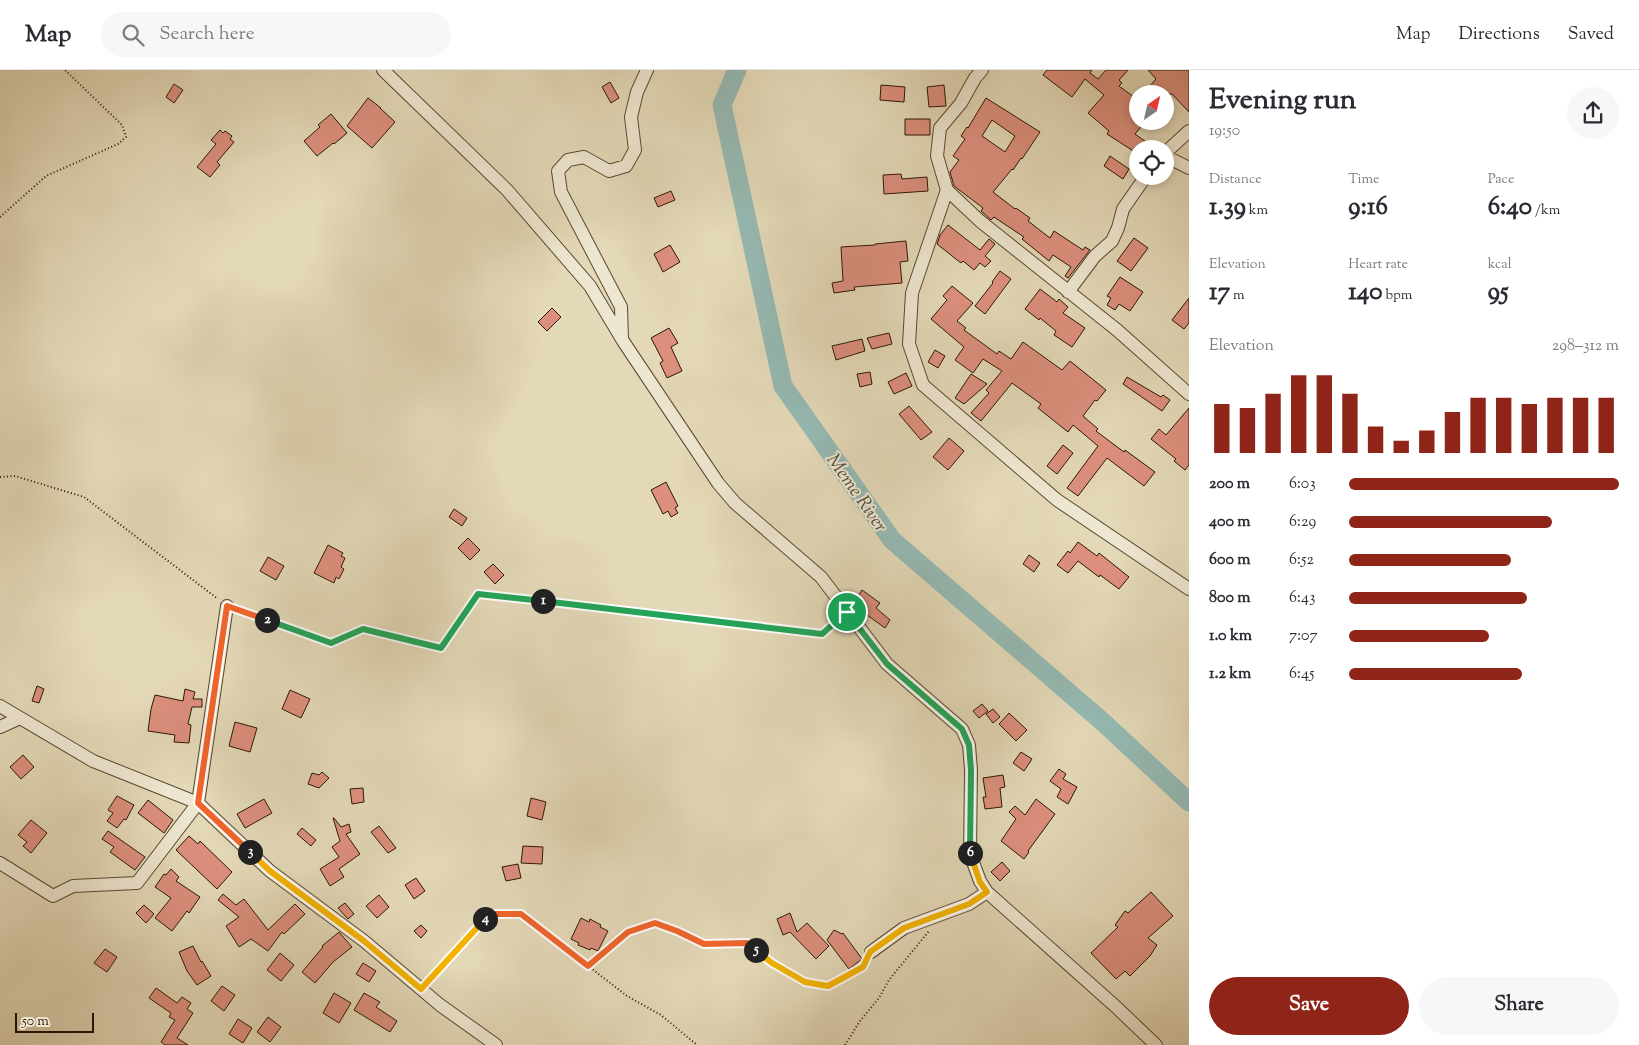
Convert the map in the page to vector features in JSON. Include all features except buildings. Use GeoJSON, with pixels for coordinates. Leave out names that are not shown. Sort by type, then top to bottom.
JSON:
{"type":"FeatureCollection","features":[{"type":"Feature","properties":{"kind":"street"},"geometry":{"type":"LineString","coordinates":[[382,70],[507,190],[590,286],[622,341],[718,483],[735,503],[820,577],[887,664],[962,729],[969,745],[971,770],[970,854],[980,882],[987,892],[1156,1045]]}},
{"type":"Feature","properties":{"kind":"street"},"geometry":{"type":"LineString","coordinates":[[622,341],[621,308],[561,192],[558,171],[568,160],[584,157],[609,171],[626,166],[636,150],[631,117],[637,92],[647,70]]}},
{"type":"Feature","properties":{"kind":"street"},"geometry":{"type":"LineString","coordinates":[[982,70],[975,78],[961,103],[940,128],[937,156],[947,190],[980,221],[1117,330],[1189,394]]}},
{"type":"Feature","properties":{"kind":"street"},"geometry":{"type":"LineString","coordinates":[[1174,146],[1189,131]]}},
{"type":"Feature","properties":{"kind":"street"},"geometry":{"type":"LineString","coordinates":[[1174,160],[1189,168]]}},
{"type":"Feature","properties":{"kind":"street"},"geometry":{"type":"LineString","coordinates":[[1068,292],[1095,256],[1112,241],[1116,235],[1124,209],[1140,185]]}},
{"type":"Feature","properties":{"kind":"street"},"geometry":{"type":"LineString","coordinates":[[947,190],[912,293],[909,344],[922,385],[1057,500],[1189,589]]}},
{"type":"Feature","properties":{"kind":"street"},"geometry":{"type":"LineString","coordinates":[[0,863],[53,896],[73,886],[137,883],[198,803],[227,606]]}},
{"type":"Feature","properties":{"kind":"street"},"geometry":{"type":"LineString","coordinates":[[0,706],[93,761],[198,803],[270,871],[364,941],[440,1005],[496,1045]]}},
{"type":"Feature","properties":{"kind":"street"},"geometry":{"type":"LineString","coordinates":[[0,727],[20,718]]}},
{"type":"Feature","properties":{"kind":"street"},"geometry":{"type":"LineString","coordinates":[[870,952],[904,928],[969,904],[987,892]]}},
{"type":"Feature","properties":{"kind":"path"},"geometry":{"type":"LineString","coordinates":[[0,217],[46,176],[118,144],[126,137],[122,125],[65,70]]}},
{"type":"Feature","properties":{"kind":"path"},"geometry":{"type":"LineString","coordinates":[[0,477],[15,476],[84,497],[227,606],[331,643],[363,629],[441,648],[478,594],[822,634],[847,612]]}},
{"type":"Feature","properties":{"kind":"path"},"geometry":{"type":"LineString","coordinates":[[421,989],[489,914],[521,914],[627,996],[661,1015],[697,1045]]}},
{"type":"Feature","properties":{"kind":"path"},"geometry":{"type":"LineString","coordinates":[[845,1045],[860,1021],[879,998],[889,980],[943,914]]}},
{"type":"Feature","properties":{"kind":"path"},"geometry":{"type":"LineString","coordinates":[[588,966],[628,932],[655,923],[704,944],[747,943],[772,963],[805,982],[828,986],[863,967],[870,952]]}},
{"type":"Feature","properties":{"kind":"waterway","name":"Meme River"},"geometry":{"type":"LineString","coordinates":[[737,70],[722,105],[783,386],[892,540],[1104,723],[1189,802]]}},
{"type":"Feature","properties":{"kind":"route"},"geometry":{"type":"LineString","coordinates":[[478,594],[822,634],[847,612],[887,664],[962,729],[969,745],[971,770],[970,854],[980,882],[987,892],[969,904],[904,928],[870,952],[863,967],[828,986],[805,982],[772,963],[747,943],[704,944],[655,923],[628,932],[588,966],[521,914],[489,914],[421,989],[364,941],[270,871],[198,803],[227,606],[331,643],[363,629],[441,648],[478,594]]}}]}
